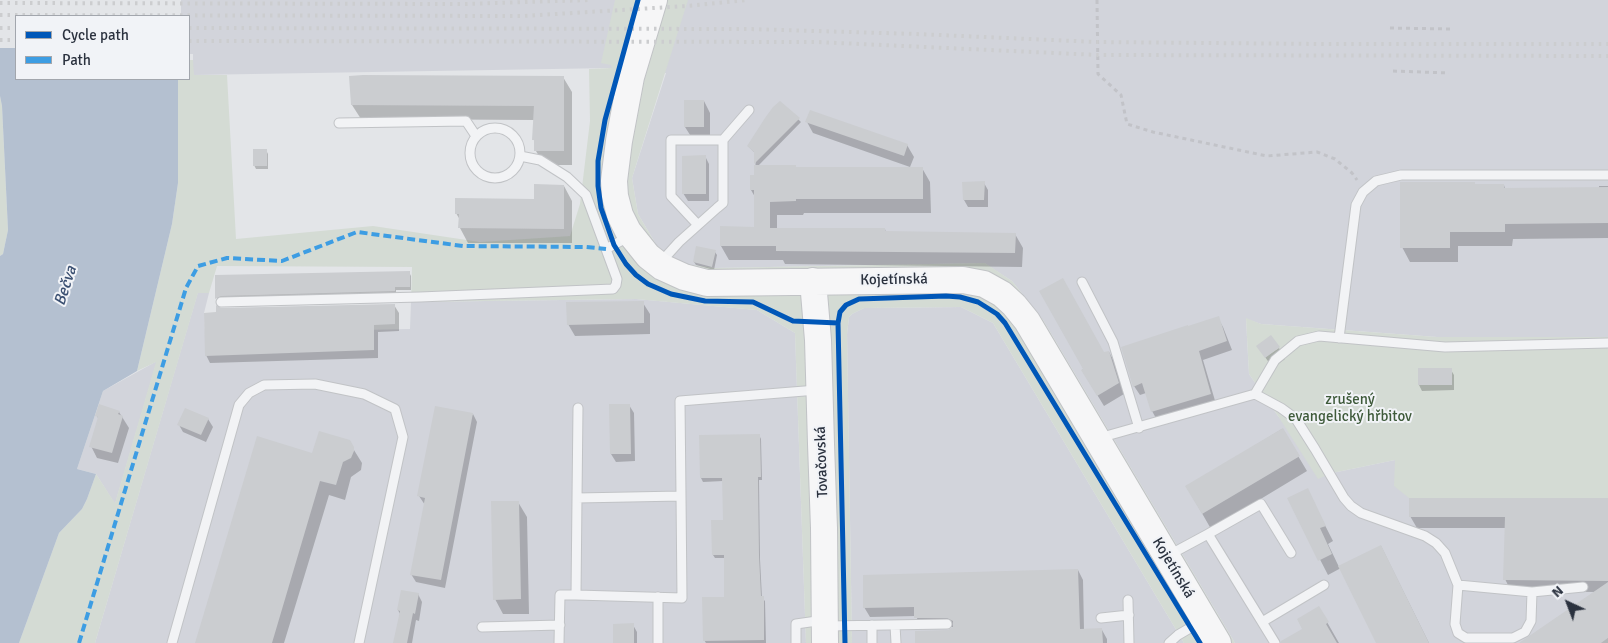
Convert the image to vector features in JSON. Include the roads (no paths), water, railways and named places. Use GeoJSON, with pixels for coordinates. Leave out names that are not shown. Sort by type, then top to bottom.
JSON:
{"type":"FeatureCollection","features":[{"type":"Feature","properties":{"kind":"main road","name":"Kojetínská"},"geometry":{"type":"LineString","coordinates":[[654,0],[631,77],[615,167],[614,196],[620,215],[632,236],[648,256],[659,265],[684,277],[707,283],[963,280],[975,281],[992,288],[1014,304],[1027,321],[1213,637]]}},
{"type":"Feature","properties":{"kind":"main road","name":"Tovačovská"},"geometry":{"type":"LineString","coordinates":[[813,281],[818,340],[824,528],[824,630]]}},
{"type":"Feature","properties":{"kind":"lane"},"geometry":{"type":"LineString","coordinates":[[659,265],[679,242],[723,202],[723,140],[749,110]]}},
{"type":"Feature","properties":{"kind":"lane"},"geometry":{"type":"LineString","coordinates":[[339,123],[466,121],[476,136]]}},
{"type":"Feature","properties":{"kind":"lane"},"geometry":{"type":"LineString","coordinates":[[495,127],[510,133],[516,139],[520,156],[513,170],[498,178],[482,175],[476,170],[470,155],[470,147],[476,136],[486,129],[495,127]]}},
{"type":"Feature","properties":{"kind":"lane"},"geometry":{"type":"LineString","coordinates":[[698,225],[671,196],[671,140],[723,140]]}},
{"type":"Feature","properties":{"kind":"lane"},"geometry":{"type":"LineString","coordinates":[[221,302],[609,291],[616,285],[617,279],[586,195],[567,177],[540,160],[520,156]]}},
{"type":"Feature","properties":{"kind":"lane"},"geometry":{"type":"LineString","coordinates":[[1339,338],[1356,205],[1364,192],[1376,182],[1401,175],[1608,175]]}},
{"type":"Feature","properties":{"kind":"lane"},"geometry":{"type":"LineString","coordinates":[[606,249],[632,236]]}},
{"type":"Feature","properties":{"kind":"lane"},"geometry":{"type":"LineString","coordinates":[[1082,282],[1113,342],[1139,428]]}},
{"type":"Feature","properties":{"kind":"lane"},"geometry":{"type":"LineString","coordinates":[[1097,439],[1255,394],[1275,360],[1298,341],[1319,336],[1445,346],[1608,343]]}},
{"type":"Feature","properties":{"kind":"lane"},"geometry":{"type":"LineString","coordinates":[[172,643],[239,405],[249,393],[264,385],[315,384],[364,394],[395,409],[403,437],[359,643]]}},
{"type":"Feature","properties":{"kind":"lane"},"geometry":{"type":"LineString","coordinates":[[559,643],[560,595],[682,598],[680,401],[819,390]]}},
{"type":"Feature","properties":{"kind":"lane"},"geometry":{"type":"LineString","coordinates":[[1255,394],[1281,408],[1296,420],[1350,506],[1361,513],[1426,536],[1445,553],[1458,585],[1455,624],[1458,633],[1466,638],[1513,638],[1525,632],[1531,620],[1532,592]]}},
{"type":"Feature","properties":{"kind":"lane"},"geometry":{"type":"LineString","coordinates":[[576,595],[578,408]]}},
{"type":"Feature","properties":{"kind":"lane"},"geometry":{"type":"LineString","coordinates":[[577,498],[681,496]]}},
{"type":"Feature","properties":{"kind":"lane"},"geometry":{"type":"LineString","coordinates":[[1166,556],[1261,504],[1290,553]]}},
{"type":"Feature","properties":{"kind":"lane"},"geometry":{"type":"LineString","coordinates":[[1208,534],[1275,643]]}},
{"type":"Feature","properties":{"kind":"lane"},"geometry":{"type":"LineString","coordinates":[[1262,622],[1324,585]]}},
{"type":"Feature","properties":{"kind":"lane"},"geometry":{"type":"LineString","coordinates":[[1458,585],[1532,592],[1583,587]]}},
{"type":"Feature","properties":{"kind":"lane"},"geometry":{"type":"LineString","coordinates":[[658,597],[658,643]]}},
{"type":"Feature","properties":{"kind":"lane"},"geometry":{"type":"LineString","coordinates":[[1128,600],[1129,643]]}},
{"type":"Feature","properties":{"kind":"lane"},"geometry":{"type":"LineString","coordinates":[[1101,618],[1129,615]]}},
{"type":"Feature","properties":{"kind":"lane"},"geometry":{"type":"LineString","coordinates":[[796,643],[796,624],[824,630],[872,625],[948,624]]}},
{"type":"Feature","properties":{"kind":"lane"},"geometry":{"type":"LineString","coordinates":[[482,627],[560,625]]}},
{"type":"Feature","properties":{"kind":"lane"},"geometry":{"type":"LineString","coordinates":[[872,625],[872,643]]}},
{"type":"Feature","properties":{"kind":"lane"},"geometry":{"type":"LineString","coordinates":[[895,625],[896,643]]}},
{"type":"Feature","properties":{"kind":"lane"},"geometry":{"type":"LineString","coordinates":[[1169,643],[1178,635],[1213,637]]}},
{"type":"Feature","properties":{"kind":"water","name":"Bečva"},"geometry":{"type":"Polygon","coordinates":[[[0,0],[15,15],[15,80],[178,80],[178,183],[172,224],[137,371],[103,391],[77,469],[96,474],[82,509],[59,533],[19,643],[0,643],[0,256],[3,254],[8,230],[0,96],[0,0]]]}},
{"type":"Feature","properties":{"kind":"railway"},"geometry":{"type":"LineString","coordinates":[[0,3],[465,4],[590,0]]}},
{"type":"Feature","properties":{"kind":"railway"},"geometry":{"type":"LineString","coordinates":[[190,15],[523,16],[687,6],[747,0]]}},
{"type":"Feature","properties":{"kind":"railway"},"geometry":{"type":"LineString","coordinates":[[0,15],[15,15]]}},
{"type":"Feature","properties":{"kind":"railway"},"geometry":{"type":"LineString","coordinates":[[0,28],[15,28]]}},
{"type":"Feature","properties":{"kind":"railway"},"geometry":{"type":"LineString","coordinates":[[190,28],[748,29],[1097,42],[1608,44]]}},
{"type":"Feature","properties":{"kind":"railway"},"geometry":{"type":"LineString","coordinates":[[0,40],[15,40]]}},
{"type":"Feature","properties":{"kind":"railway"},"geometry":{"type":"LineString","coordinates":[[190,41],[817,42],[1098,55],[1608,56]]}},
{"type":"Feature","properties":{"kind":"park label","name":"zrušený evangelický hřbitov"},"geometry":{"type":"Point","coordinates":[1350,408]}}]}
